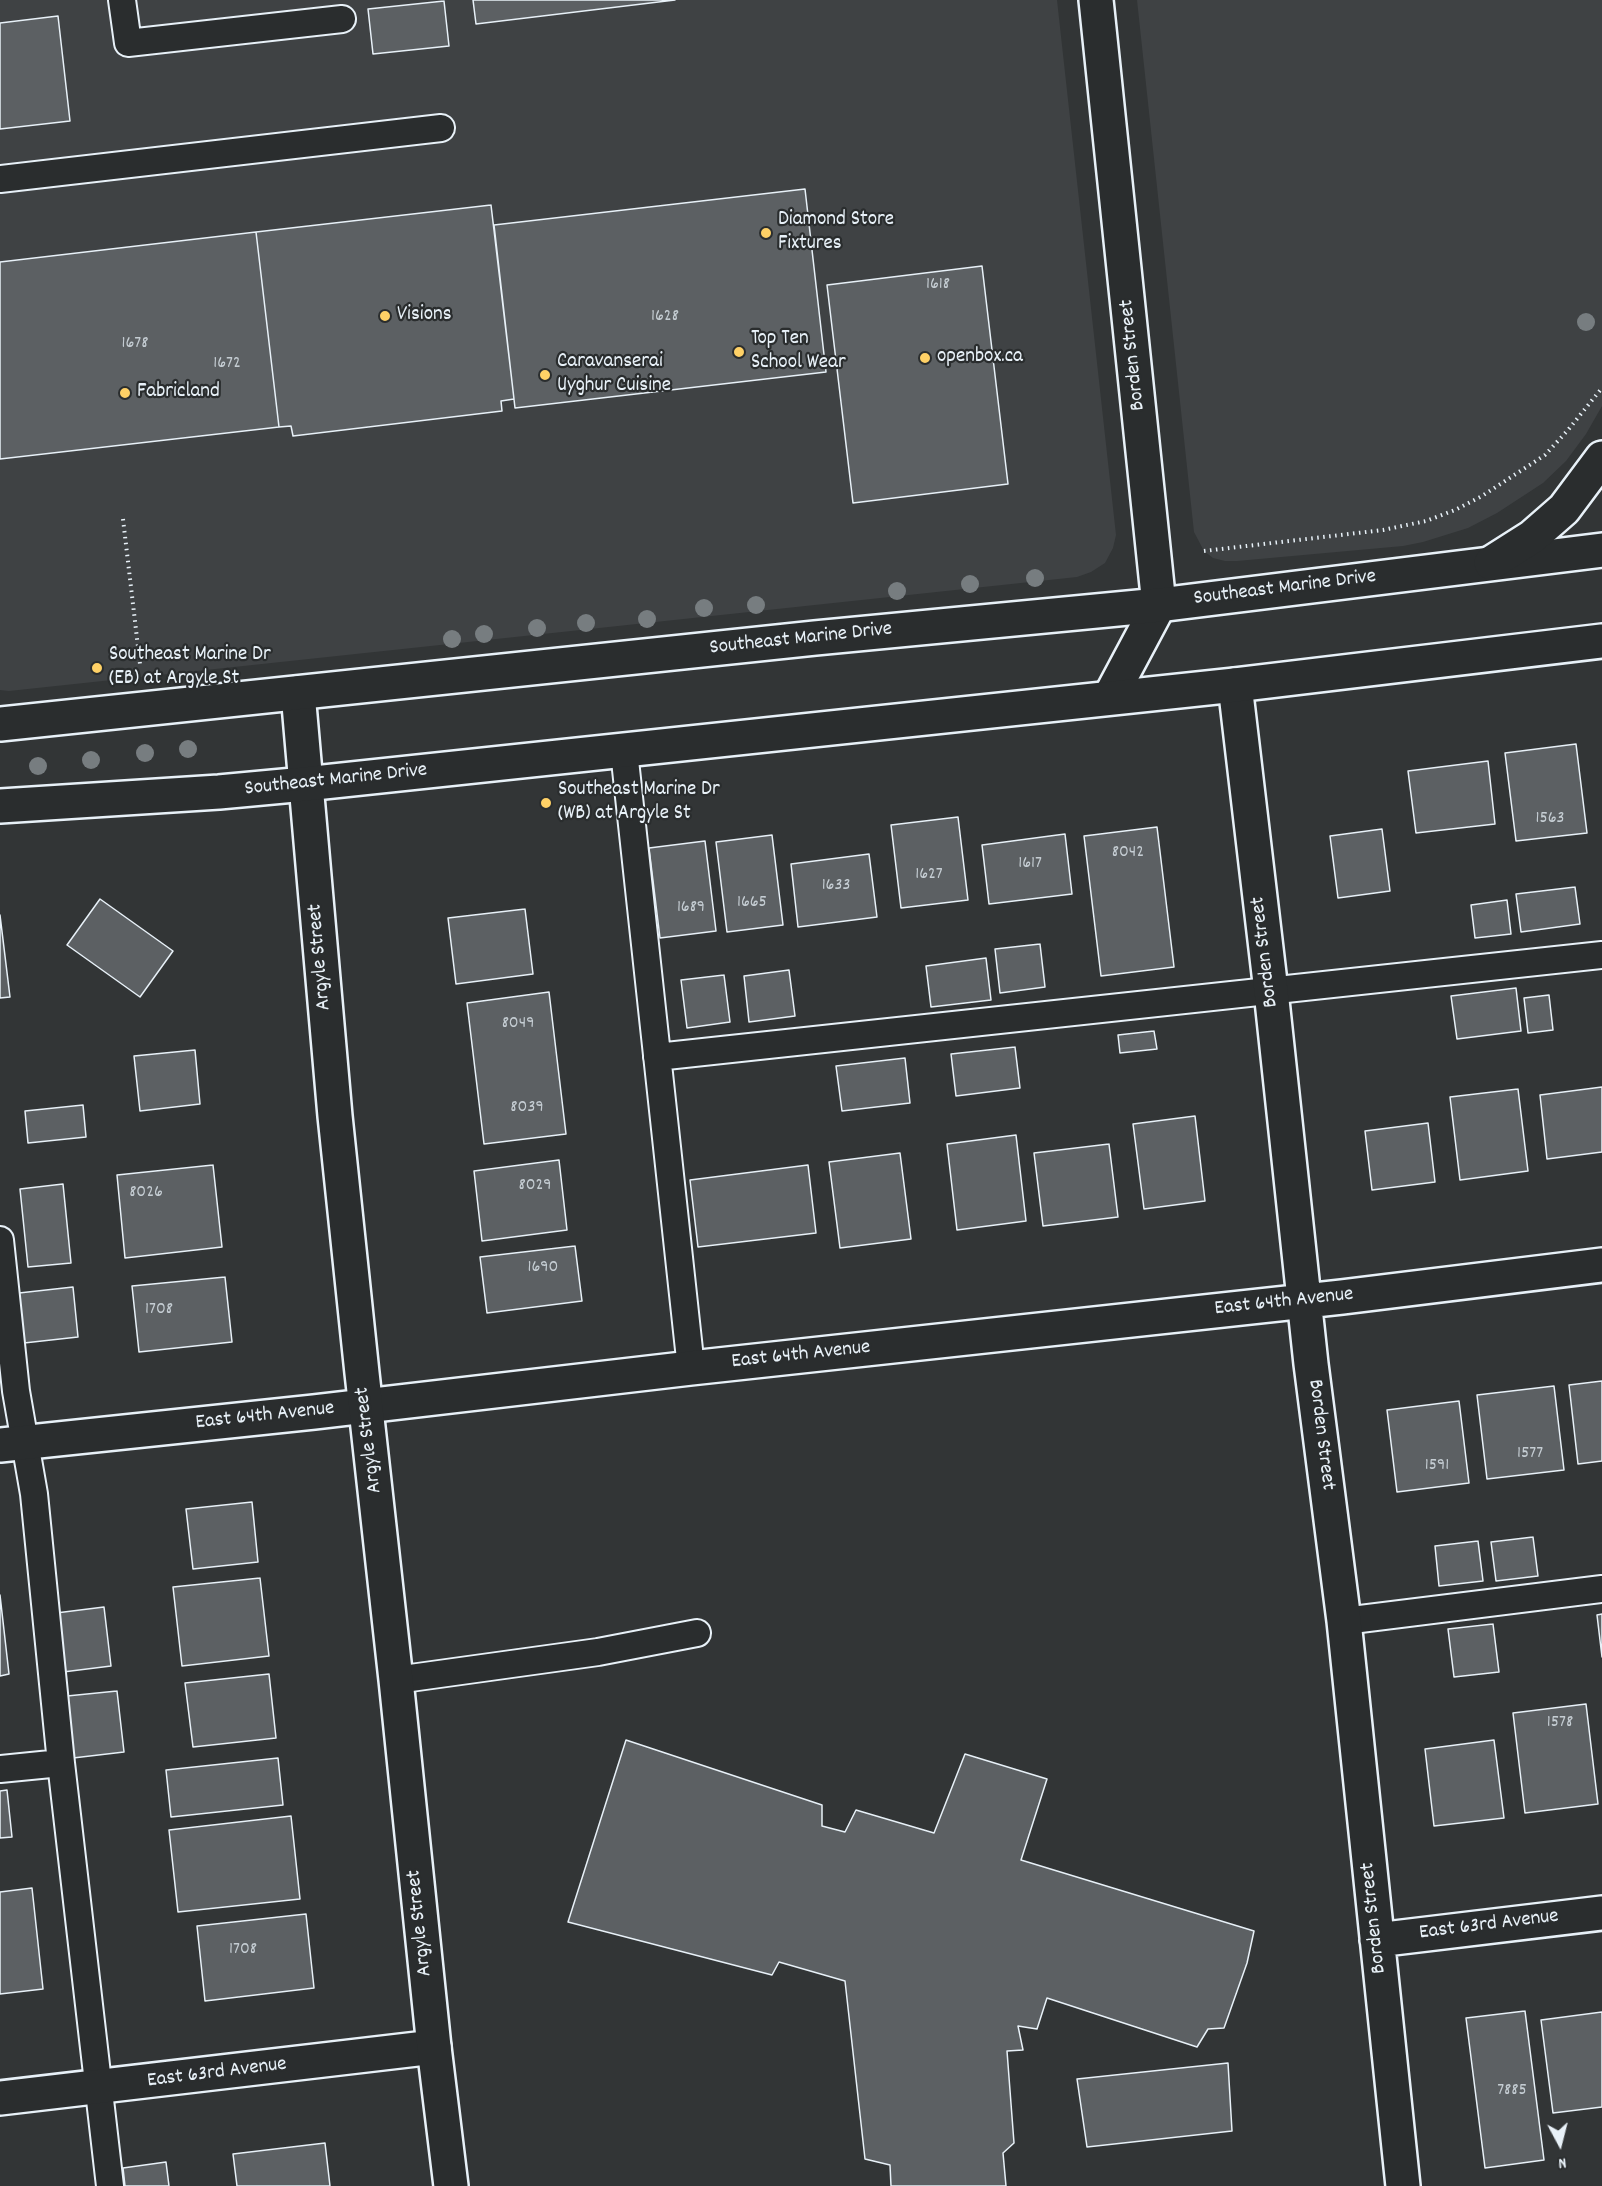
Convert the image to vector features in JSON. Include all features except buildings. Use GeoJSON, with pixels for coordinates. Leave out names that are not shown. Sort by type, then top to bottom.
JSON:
{"type":"FeatureCollection","features":[{"type":"Feature","properties":{"kind":"main road","name":"Borden Street"},"geometry":{"type":"LineString","coordinates":[[1096,0],[1159,605]]}},
{"type":"Feature","properties":{"kind":"main road"},"geometry":{"type":"LineString","coordinates":[[1491,563],[1532,537],[1564,509],[1602,458]]}},
{"type":"Feature","properties":{"kind":"main road","name":"Southeast Marine Drive"},"geometry":{"type":"LineString","coordinates":[[0,724],[803,639],[1159,605],[1602,550]]}},
{"type":"Feature","properties":{"kind":"main road"},"geometry":{"type":"LineString","coordinates":[[1110,698],[1159,605]]}},
{"type":"Feature","properties":{"kind":"main road","name":"Southeast Marine Drive"},"geometry":{"type":"LineString","coordinates":[[0,806],[195,794],[305,784],[1235,685],[1602,641]]}},
{"type":"Feature","properties":{"kind":"main road","name":"Borden Street"},"geometry":{"type":"LineString","coordinates":[[1235,685],[1271,990],[1304,1301],[1344,1621],[1403,2186]]}},
{"type":"Feature","properties":{"kind":"main road","name":"Argyle Street"},"geometry":{"type":"LineString","coordinates":[[298,693],[335,1116],[434,2047],[451,2186]]}},
{"type":"Feature","properties":{"kind":"main road","name":"East 64th Avenue"},"geometry":{"type":"LineString","coordinates":[[13,1444],[1304,1301],[1602,1265]]}},
{"type":"Feature","properties":{"kind":"main road","name":"East 63rd Avenue"},"geometry":{"type":"LineString","coordinates":[[1377,1940],[1602,1913]]}},
{"type":"Feature","properties":{"kind":"main road","name":"East 63rd Avenue"},"geometry":{"type":"LineString","coordinates":[[0,2098],[434,2047]]}},
{"type":"Feature","properties":{"kind":"lane"},"geometry":{"type":"LineString","coordinates":[[122,0],[128,43],[342,19]]}},
{"type":"Feature","properties":{"kind":"lane"},"geometry":{"type":"LineString","coordinates":[[0,179],[441,128]]}},
{"type":"Feature","properties":{"kind":"lane"},"geometry":{"type":"LineString","coordinates":[[624,751],[691,1368]]}},
{"type":"Feature","properties":{"kind":"lane"},"geometry":{"type":"LineString","coordinates":[[657,1057],[1602,955]]}},
{"type":"Feature","properties":{"kind":"lane"},"geometry":{"type":"LineString","coordinates":[[0,1240],[16,1391],[13,1444],[34,1494],[61,1763],[110,2186]]}},
{"type":"Feature","properties":{"kind":"lane"},"geometry":{"type":"LineString","coordinates":[[1344,1621],[1602,1589]]}},
{"type":"Feature","properties":{"kind":"lane"},"geometry":{"type":"LineString","coordinates":[[396,1680],[598,1652],[697,1633]]}},
{"type":"Feature","properties":{"kind":"lane"},"geometry":{"type":"LineString","coordinates":[[0,1769],[61,1763]]}},
{"type":"Feature","properties":{"kind":"path"},"geometry":{"type":"LineString","coordinates":[[1204,551],[1383,530],[1426,521],[1482,496],[1545,455],[1602,388]]}},
{"type":"Feature","properties":{"kind":"path"},"geometry":{"type":"LineString","coordinates":[[123,519],[140,664]]}},
{"type":"Feature","properties":{"kind":"shaded area"},"geometry":{"type":"Polygon","coordinates":[[[0,0],[1057,0],[1116,535],[1113,548],[1105,563],[1077,577],[9,691],[0,690],[0,0]]]}},
{"type":"Feature","properties":{"kind":"shaded area"},"geometry":{"type":"Polygon","coordinates":[[[1137,0],[1602,0],[1602,406],[1586,434],[1566,461],[1543,483],[1497,513],[1468,528],[1423,542],[1403,546],[1237,561],[1213,558],[1204,551],[1194,532],[1137,0]]]}},
{"type":"Feature","properties":{"kind":"place","name":"Diamond Store Fixtures"},"geometry":{"type":"Point","coordinates":[766,233]}},
{"type":"Feature","properties":{"kind":"place","name":"Visions"},"geometry":{"type":"Point","coordinates":[385,316]}},
{"type":"Feature","properties":{"kind":"place","name":"Top Ten School Wear"},"geometry":{"type":"Point","coordinates":[739,352]}},
{"type":"Feature","properties":{"kind":"place","name":"openbox.ca"},"geometry":{"type":"Point","coordinates":[925,358]}},
{"type":"Feature","properties":{"kind":"place","name":"Caravanserai Uyghur Cuisine"},"geometry":{"type":"Point","coordinates":[545,375]}},
{"type":"Feature","properties":{"kind":"place","name":"Fabricland"},"geometry":{"type":"Point","coordinates":[125,393]}},
{"type":"Feature","properties":{"kind":"place","name":"Southeast Marine Dr (EB) at Argyle St"},"geometry":{"type":"Point","coordinates":[97,668]}},
{"type":"Feature","properties":{"kind":"place","name":"Southeast Marine Dr (WB) at Argyle St"},"geometry":{"type":"Point","coordinates":[546,803]}}]}
